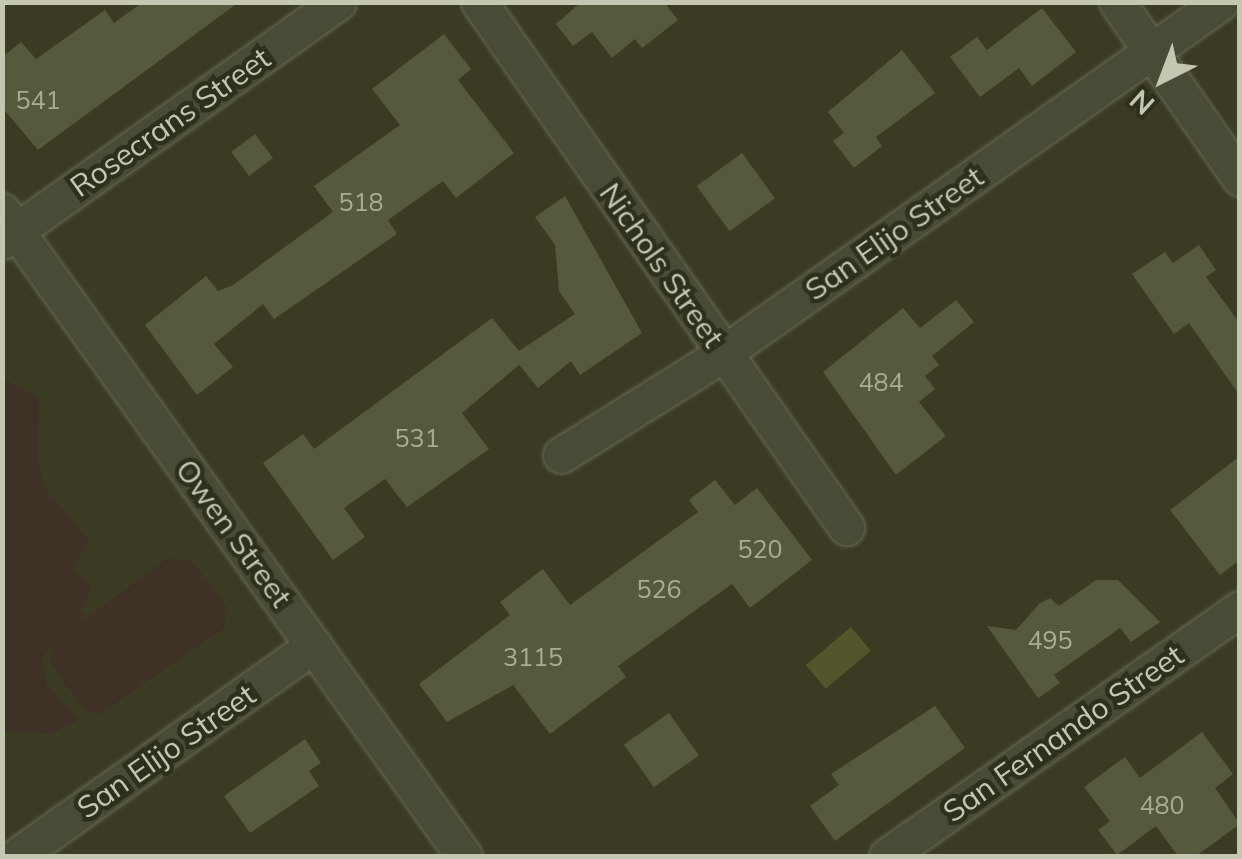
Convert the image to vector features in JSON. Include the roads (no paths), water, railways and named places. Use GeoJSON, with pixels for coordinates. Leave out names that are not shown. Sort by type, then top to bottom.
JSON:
{"type":"FeatureCollection","features":[{"type":"Feature","properties":{"kind":"street","name":"Rosecrans Street"},"geometry":{"type":"LineString","coordinates":[[7,228],[338,2]]}},
{"type":"Feature","properties":{"kind":"street","name":"Nichols Street"},"geometry":{"type":"LineString","coordinates":[[479,2],[846,528]]}},
{"type":"Feature","properties":{"kind":"street"},"geometry":{"type":"LineString","coordinates":[[1117,2],[1240,178]]}},
{"type":"Feature","properties":{"kind":"street","name":"San Elijo Street"},"geometry":{"type":"LineString","coordinates":[[561,455],[724,353],[1221,2]]}},
{"type":"Feature","properties":{"kind":"street","name":"Owen Street"},"geometry":{"type":"LineString","coordinates":[[7,228],[464,856]]}},
{"type":"Feature","properties":{"kind":"street","name":"San Fernando Street"},"geometry":{"type":"LineString","coordinates":[[887,856],[1240,609]]}},
{"type":"Feature","properties":{"kind":"street","name":"San Elijo Street"},"geometry":{"type":"LineString","coordinates":[[17,856],[314,645]]}}]}
